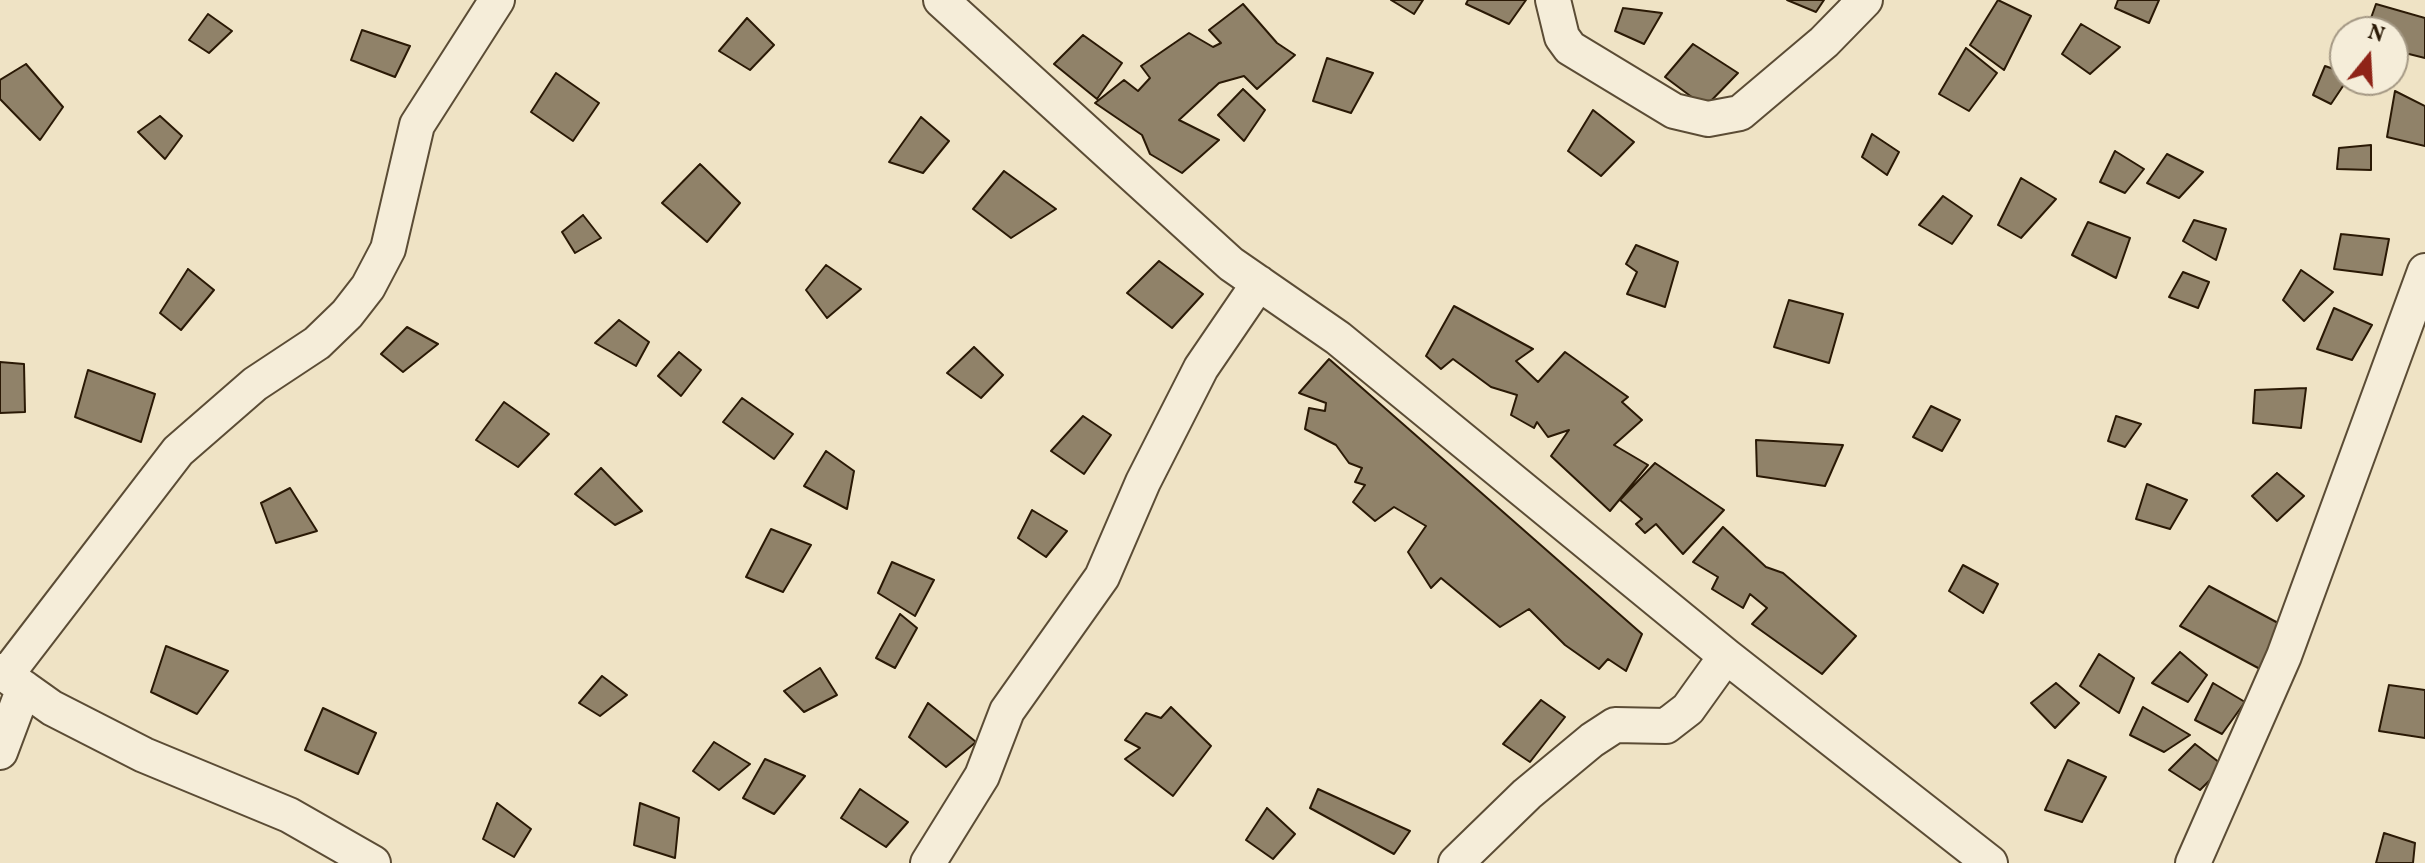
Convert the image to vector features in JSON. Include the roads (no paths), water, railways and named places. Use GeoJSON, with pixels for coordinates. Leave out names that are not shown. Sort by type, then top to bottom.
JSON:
{"type":"FeatureCollection","features":[{"type":"Feature","properties":{"kind":"street"},"geometry":{"type":"LineString","coordinates":[[0,752],[10,678],[178,451],[255,384],[317,343],[347,314],[368,287],[388,249],[417,125],[497,0]]}},
{"type":"Feature","properties":{"kind":"street"},"geometry":{"type":"LineString","coordinates":[[941,0],[1231,264],[1338,338],[1726,656],[1990,863]]}},
{"type":"Feature","properties":{"kind":"street"},"geometry":{"type":"LineString","coordinates":[[1553,0],[1562,37],[1570,48],[1674,111],[1708,119],[1740,113],[1824,42],[1865,0]]}},
{"type":"Feature","properties":{"kind":"street"},"geometry":{"type":"LineString","coordinates":[[2193,863],[2284,656],[2425,271]]}},
{"type":"Feature","properties":{"kind":"street"},"geometry":{"type":"LineString","coordinates":[[928,863],[982,776],[1007,711],[1102,577],[1143,482],[1201,368],[1259,283]]}},
{"type":"Feature","properties":{"kind":"street"},"geometry":{"type":"LineString","coordinates":[[1456,863],[1527,794],[1592,740],[1615,725],[1666,726],[1688,709],[1726,656]]}},
{"type":"Feature","properties":{"kind":"street"},"geometry":{"type":"LineString","coordinates":[[10,678],[52,708],[131,749],[289,815],[373,863]]}}]}
